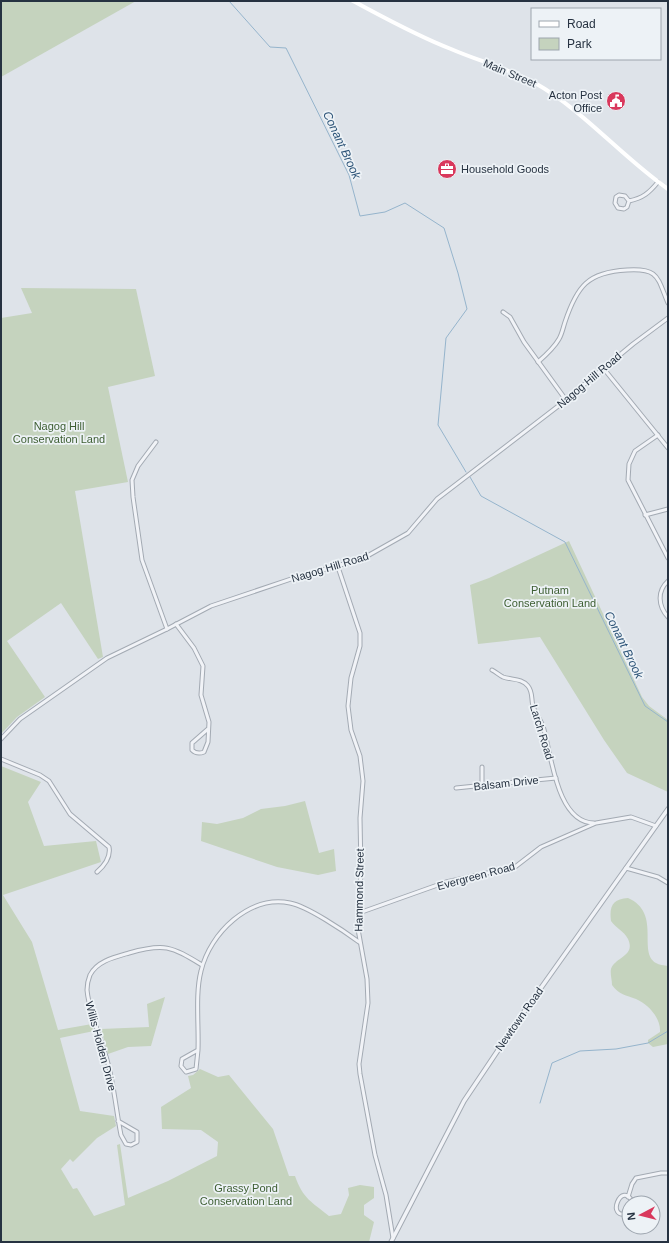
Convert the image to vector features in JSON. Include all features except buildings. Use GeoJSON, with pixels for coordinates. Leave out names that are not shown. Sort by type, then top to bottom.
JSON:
{"type":"FeatureCollection","features":[{"type":"Feature","properties":{"kind":"main road","name":"Main Street"},"geometry":{"type":"LineString","coordinates":[[353,1],[404,28],[449,49],[534,82],[561,99],[637,166],[668,189]]}},
{"type":"Feature","properties":{"kind":"street"},"geometry":{"type":"LineString","coordinates":[[629,201],[642,198],[650,192],[658,182]]}},
{"type":"Feature","properties":{"kind":"street"},"geometry":{"type":"LineString","coordinates":[[620,195],[625,196],[629,201],[627,206],[622,209],[616,207],[616,197],[620,195]]}},
{"type":"Feature","properties":{"kind":"street"},"geometry":{"type":"LineString","coordinates":[[538,362],[559,339],[570,309],[584,285],[590,278],[598,274],[614,270],[650,271],[658,277],[668,303]]}},
{"type":"Feature","properties":{"kind":"street"},"geometry":{"type":"LineString","coordinates":[[503,312],[511,320],[538,362],[566,400]]}},
{"type":"Feature","properties":{"kind":"street","name":"Nagog Hill Road"},"geometry":{"type":"LineString","coordinates":[[1,740],[20,719],[92,667],[211,606],[297,577],[338,567],[369,556],[408,533],[426,510],[437,499],[566,400],[633,344],[668,318]]}},
{"type":"Feature","properties":{"kind":"street"},"geometry":{"type":"LineString","coordinates":[[604,368],[668,448]]}},
{"type":"Feature","properties":{"kind":"street"},"geometry":{"type":"LineString","coordinates":[[658,435],[635,451],[628,468],[629,486],[668,558]]}},
{"type":"Feature","properties":{"kind":"street"},"geometry":{"type":"LineString","coordinates":[[156,442],[138,466],[132,480],[133,497],[142,560],[167,629]]}},
{"type":"Feature","properties":{"kind":"street"},"geometry":{"type":"LineString","coordinates":[[645,515],[668,509]]}},
{"type":"Feature","properties":{"kind":"street","name":"Hammond Street"},"geometry":{"type":"LineString","coordinates":[[338,567],[360,633],[360,646],[351,678],[348,706],[350,724],[360,756],[363,781],[360,818],[361,871],[359,913],[360,942],[368,993],[359,1064],[375,1155],[388,1202],[392,1240]]}},
{"type":"Feature","properties":{"kind":"street"},"geometry":{"type":"LineString","coordinates":[[668,581],[662,588],[660,595],[660,604],[668,617]]}},
{"type":"Feature","properties":{"kind":"street"},"geometry":{"type":"LineString","coordinates":[[176,624],[202,661],[203,678],[201,695],[210,722],[208,742],[204,752],[194,752],[192,750],[192,743],[208,730]]}},
{"type":"Feature","properties":{"kind":"street","name":"Larch Road"},"geometry":{"type":"LineString","coordinates":[[492,670],[502,676],[522,681],[529,686],[533,707],[543,726],[556,778],[565,805],[584,821],[596,823]]}},
{"type":"Feature","properties":{"kind":"street"},"geometry":{"type":"LineString","coordinates":[[1,759],[40,775],[49,782],[70,814],[109,847],[110,853],[107,860],[97,872]]}},
{"type":"Feature","properties":{"kind":"street"},"geometry":{"type":"LineString","coordinates":[[482,767],[482,785]]}},
{"type":"Feature","properties":{"kind":"street","name":"Balsam Drive"},"geometry":{"type":"LineString","coordinates":[[456,788],[556,778]]}},
{"type":"Feature","properties":{"kind":"street","name":"Newtown Road"},"geometry":{"type":"LineString","coordinates":[[392,1240],[464,1101],[521,1016],[668,809]]}},
{"type":"Feature","properties":{"kind":"street","name":"Evergreen Road"},"geometry":{"type":"LineString","coordinates":[[359,913],[446,882],[515,867],[541,847],[596,823],[631,817],[656,826]]}},
{"type":"Feature","properties":{"kind":"street"},"geometry":{"type":"LineString","coordinates":[[626,868],[658,877],[668,882]]}},
{"type":"Feature","properties":{"kind":"street"},"geometry":{"type":"LineString","coordinates":[[198,1050],[182,1059],[181,1066],[186,1072],[196,1069],[198,1050],[199,986],[202,965],[212,943],[225,928],[252,909],[272,902],[291,903],[297,905],[360,942]]}},
{"type":"Feature","properties":{"kind":"street","name":"Willis Holden Drive"},"geometry":{"type":"LineString","coordinates":[[118,1122],[136,1132],[137,1142],[131,1145],[126,1144],[121,1135],[118,1122],[107,1060],[89,1000],[87,986],[91,974],[96,967],[110,959],[159,947],[167,947],[183,953],[202,965]]}},
{"type":"Feature","properties":{"kind":"street"},"geometry":{"type":"LineString","coordinates":[[629,1195],[632,1184],[636,1178],[668,1173]]}},
{"type":"Feature","properties":{"kind":"street"},"geometry":{"type":"LineString","coordinates":[[621,1198],[619,1198],[616,1206],[621,1213]]}},
{"type":"Feature","properties":{"kind":"green space"},"geometry":{"type":"Polygon","coordinates":[[[1,1],[136,1],[1,77],[1,1]]]}},
{"type":"Feature","properties":{"kind":"green space","name":"Nagog Hill Conservation Land"},"geometry":{"type":"Polygon","coordinates":[[[21,288],[136,289],[155,376],[108,387],[128,482],[75,491],[103,657],[98,659],[61,603],[7,641],[45,697],[17,717],[1,734],[1,318],[32,313],[21,288]]]}},
{"type":"Feature","properties":{"kind":"green space","name":"Putnam Conservation Land"},"geometry":{"type":"Polygon","coordinates":[[[569,541],[642,697],[649,706],[668,720],[668,792],[627,773],[604,740],[540,637],[478,644],[470,585],[489,578],[569,541]]]}},
{"type":"Feature","properties":{"kind":"green space","name":"Grassy Pond Conservation Land"},"geometry":{"type":"Polygon","coordinates":[[[1,766],[41,782],[28,802],[44,846],[96,841],[101,862],[3,895],[32,942],[58,1030],[92,1024],[94,1031],[60,1038],[80,1111],[114,1116],[116,1126],[97,1138],[73,1162],[70,1159],[61,1169],[73,1189],[77,1188],[94,1216],[125,1205],[117,1145],[120,1144],[128,1198],[168,1181],[217,1156],[218,1142],[201,1130],[162,1129],[161,1107],[191,1088],[188,1076],[193,1075],[200,1069],[218,1077],[229,1075],[273,1129],[289,1176],[295,1176],[301,1190],[305,1195],[329,1216],[341,1214],[349,1195],[348,1188],[360,1185],[374,1187],[374,1198],[364,1205],[364,1215],[374,1222],[369,1242],[1,1242],[1,766]]]}},
{"type":"Feature","properties":{"kind":"green space"},"geometry":{"type":"Polygon","coordinates":[[[305,801],[319,853],[334,849],[336,871],[318,875],[277,867],[201,841],[202,822],[217,824],[243,818],[261,809],[285,806],[305,801]]]}},
{"type":"Feature","properties":{"kind":"green space"},"geometry":{"type":"Polygon","coordinates":[[[628,898],[638,905],[644,913],[647,922],[648,950],[651,958],[657,964],[668,966],[668,1044],[653,1047],[648,1043],[648,1040],[660,1032],[660,1027],[653,1012],[641,1001],[620,993],[612,985],[611,969],[616,962],[627,953],[630,945],[626,936],[611,921],[611,911],[613,904],[619,900],[628,898]]]}},
{"type":"Feature","properties":{"kind":"green space"},"geometry":{"type":"Polygon","coordinates":[[[165,997],[151,1046],[128,1047],[108,1054],[101,1029],[149,1027],[147,1004],[165,997]]]}},
{"type":"Feature","properties":{"kind":"waterway","name":"Conant Brook"},"geometry":{"type":"LineString","coordinates":[[229,1],[270,47],[286,48],[349,175],[360,216],[385,212],[405,203],[444,228],[467,309],[446,338],[438,425],[466,472]]}},
{"type":"Feature","properties":{"kind":"waterway","name":"Conant Brook"},"geometry":{"type":"LineString","coordinates":[[470,477],[481,496],[565,542],[645,706],[668,722]]}},
{"type":"Feature","properties":{"kind":"waterway"},"geometry":{"type":"LineString","coordinates":[[540,1103],[552,1063],[580,1051],[616,1049],[648,1043],[668,1031]]}},
{"type":"Feature","properties":{"kind":"place","name":"Acton Post Office"},"geometry":{"type":"Point","coordinates":[616,101]}},
{"type":"Feature","properties":{"kind":"place","name":"Household Goods"},"geometry":{"type":"Point","coordinates":[447,169]}}]}
